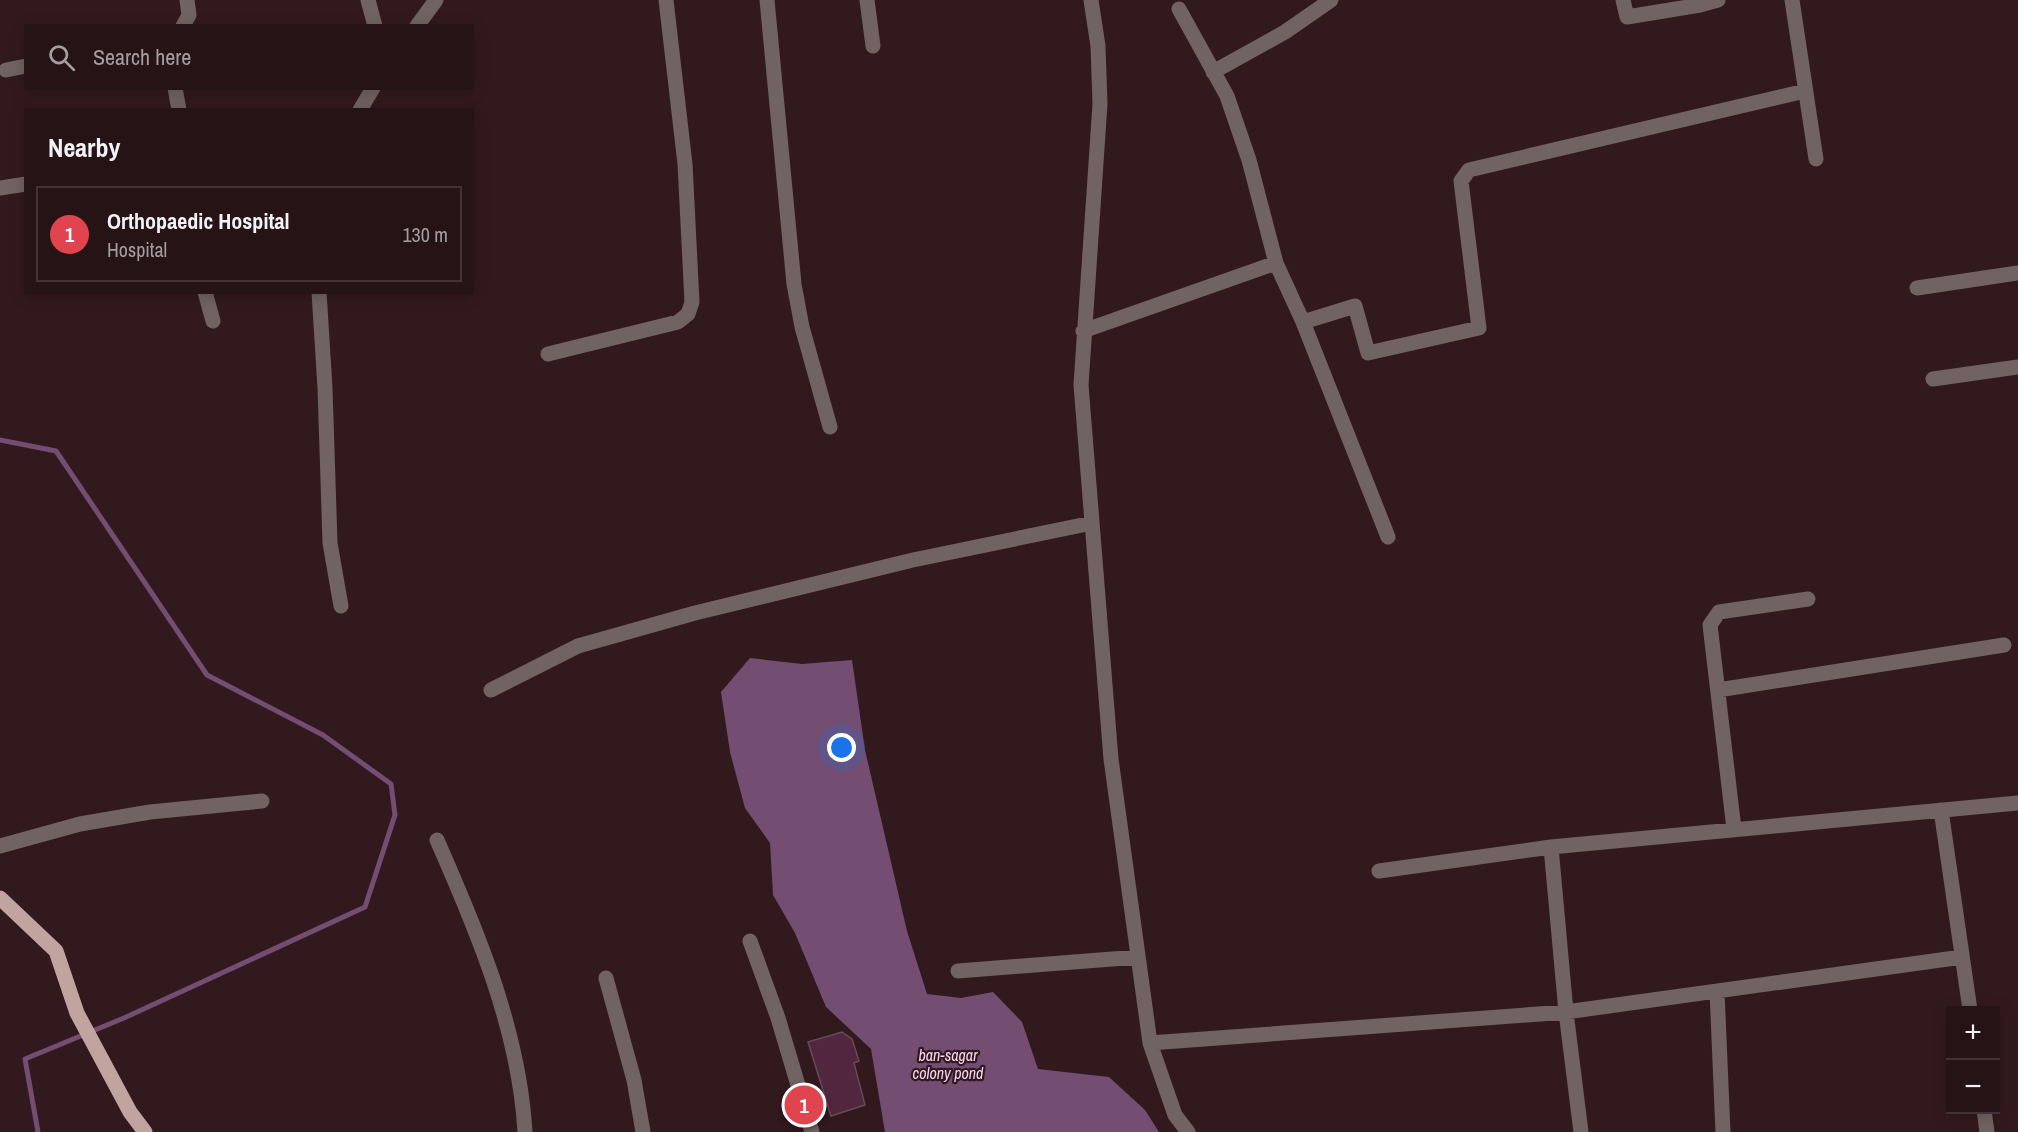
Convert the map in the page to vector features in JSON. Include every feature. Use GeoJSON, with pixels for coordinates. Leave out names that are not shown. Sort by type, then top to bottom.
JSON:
{"type":"FeatureCollection","features":[{"type":"Feature","properties":{"kind":"main road"},"geometry":{"type":"LineString","coordinates":[[0,898],[56,951],[77,1013],[130,1112],[145,1132]]}},
{"type":"Feature","properties":{"kind":"street"},"geometry":{"type":"LineString","coordinates":[[184,24],[189,15],[187,0]]}},
{"type":"Feature","properties":{"kind":"street"},"geometry":{"type":"LineString","coordinates":[[368,0],[374,24]]}},
{"type":"Feature","properties":{"kind":"street"},"geometry":{"type":"LineString","coordinates":[[548,354],[678,322],[688,314],[692,302],[685,164],[666,0]]}},
{"type":"Feature","properties":{"kind":"street"},"geometry":{"type":"LineString","coordinates":[[767,0],[794,284],[802,327],[830,427]]}},
{"type":"Feature","properties":{"kind":"street"},"geometry":{"type":"LineString","coordinates":[[869,0],[873,46]]}},
{"type":"Feature","properties":{"kind":"street"},"geometry":{"type":"LineString","coordinates":[[1091,0],[1098,46],[1100,104],[1081,385],[1111,759],[1150,1043],[1175,1115],[1188,1132]]}},
{"type":"Feature","properties":{"kind":"street"},"geometry":{"type":"LineString","coordinates":[[1213,72],[1285,32],[1331,0]]}},
{"type":"Feature","properties":{"kind":"street"},"geometry":{"type":"LineString","coordinates":[[1623,0],[1627,17],[1718,0]]}},
{"type":"Feature","properties":{"kind":"street"},"geometry":{"type":"LineString","coordinates":[[1792,0],[1816,159]]}},
{"type":"Feature","properties":{"kind":"street"},"geometry":{"type":"LineString","coordinates":[[418,24],[432,2]]}},
{"type":"Feature","properties":{"kind":"street"},"geometry":{"type":"LineString","coordinates":[[1179,9],[1227,96],[1249,160],[1276,263],[1303,322],[1388,537]]}},
{"type":"Feature","properties":{"kind":"street"},"geometry":{"type":"LineString","coordinates":[[6,70],[24,66]]}},
{"type":"Feature","properties":{"kind":"street"},"geometry":{"type":"LineString","coordinates":[[175,90],[178,108]]}},
{"type":"Feature","properties":{"kind":"street"},"geometry":{"type":"LineString","coordinates":[[361,108],[372,90]]}},
{"type":"Feature","properties":{"kind":"street"},"geometry":{"type":"LineString","coordinates":[[1303,322],[1355,306],[1368,353],[1479,328],[1461,181],[1466,173],[1805,91]]}},
{"type":"Feature","properties":{"kind":"street"},"geometry":{"type":"LineString","coordinates":[[0,189],[24,184]]}},
{"type":"Feature","properties":{"kind":"street"},"geometry":{"type":"LineString","coordinates":[[1083,331],[1276,263]]}},
{"type":"Feature","properties":{"kind":"street"},"geometry":{"type":"LineString","coordinates":[[1917,288],[2018,273]]}},
{"type":"Feature","properties":{"kind":"street"},"geometry":{"type":"LineString","coordinates":[[206,294],[213,321]]}},
{"type":"Feature","properties":{"kind":"street"},"geometry":{"type":"LineString","coordinates":[[319,294],[330,543],[341,606]]}},
{"type":"Feature","properties":{"kind":"street"},"geometry":{"type":"LineString","coordinates":[[1934,379],[2018,367]]}},
{"type":"Feature","properties":{"kind":"street"},"geometry":{"type":"LineString","coordinates":[[491,690],[578,646],[694,613],[913,560],[1092,523]]}},
{"type":"Feature","properties":{"kind":"street"},"geometry":{"type":"LineString","coordinates":[[1734,830],[1710,625],[1719,612],[1808,599]]}},
{"type":"Feature","properties":{"kind":"street"},"geometry":{"type":"LineString","coordinates":[[1718,690],[2004,645]]}},
{"type":"Feature","properties":{"kind":"street"},"geometry":{"type":"LineString","coordinates":[[0,846],[80,824],[150,812],[262,801]]}},
{"type":"Feature","properties":{"kind":"street"},"geometry":{"type":"LineString","coordinates":[[1379,871],[1551,847],[2018,802]]}},
{"type":"Feature","properties":{"kind":"street"},"geometry":{"type":"LineString","coordinates":[[1941,810],[1969,1006]]}},
{"type":"Feature","properties":{"kind":"street"},"geometry":{"type":"LineString","coordinates":[[437,840],[479,936],[510,1037],[523,1103],[525,1132]]}},
{"type":"Feature","properties":{"kind":"street"},"geometry":{"type":"LineString","coordinates":[[1551,847],[1566,1012],[1581,1132]]}},
{"type":"Feature","properties":{"kind":"street"},"geometry":{"type":"LineString","coordinates":[[750,941],[778,1018],[812,1132]]}},
{"type":"Feature","properties":{"kind":"street"},"geometry":{"type":"LineString","coordinates":[[958,970],[1138,957]]}},
{"type":"Feature","properties":{"kind":"street"},"geometry":{"type":"LineString","coordinates":[[1150,1043],[1566,1012],[1962,957]]}},
{"type":"Feature","properties":{"kind":"street"},"geometry":{"type":"LineString","coordinates":[[606,978],[634,1080],[643,1132]]}},
{"type":"Feature","properties":{"kind":"street"},"geometry":{"type":"LineString","coordinates":[[1717,991],[1723,1132]]}},
{"type":"Feature","properties":{"kind":"street"},"geometry":{"type":"LineString","coordinates":[[1985,1114],[1987,1132]]}},
{"type":"Feature","properties":{"kind":"water","name":"ban-sagar colony pond"},"geometry":{"type":"Polygon","coordinates":[[[750,658],[802,664],[852,660],[865,750],[907,931],[927,994],[961,998],[993,992],[1022,1022],[1038,1069],[1109,1077],[1145,1110],[1159,1132],[885,1132],[871,1049],[826,1007],[795,933],[773,895],[770,843],[745,808],[730,752],[721,692],[750,658]]]}},
{"type":"Feature","properties":{"kind":"building"},"geometry":{"type":"Polygon","coordinates":[[[842,1032],[852,1039],[859,1061],[854,1063],[865,1105],[831,1116],[808,1042],[842,1032]]]}},
{"type":"Feature","properties":{"kind":"waterway"},"geometry":{"type":"LineString","coordinates":[[0,440],[56,451],[207,675],[323,735],[391,784],[395,815],[365,907],[124,1018],[25,1059],[38,1132]]}},
{"type":"Feature","properties":{"kind":"place","name":"Orthopaedic Hospital"},"geometry":{"type":"Point","coordinates":[804,1105]}}]}
